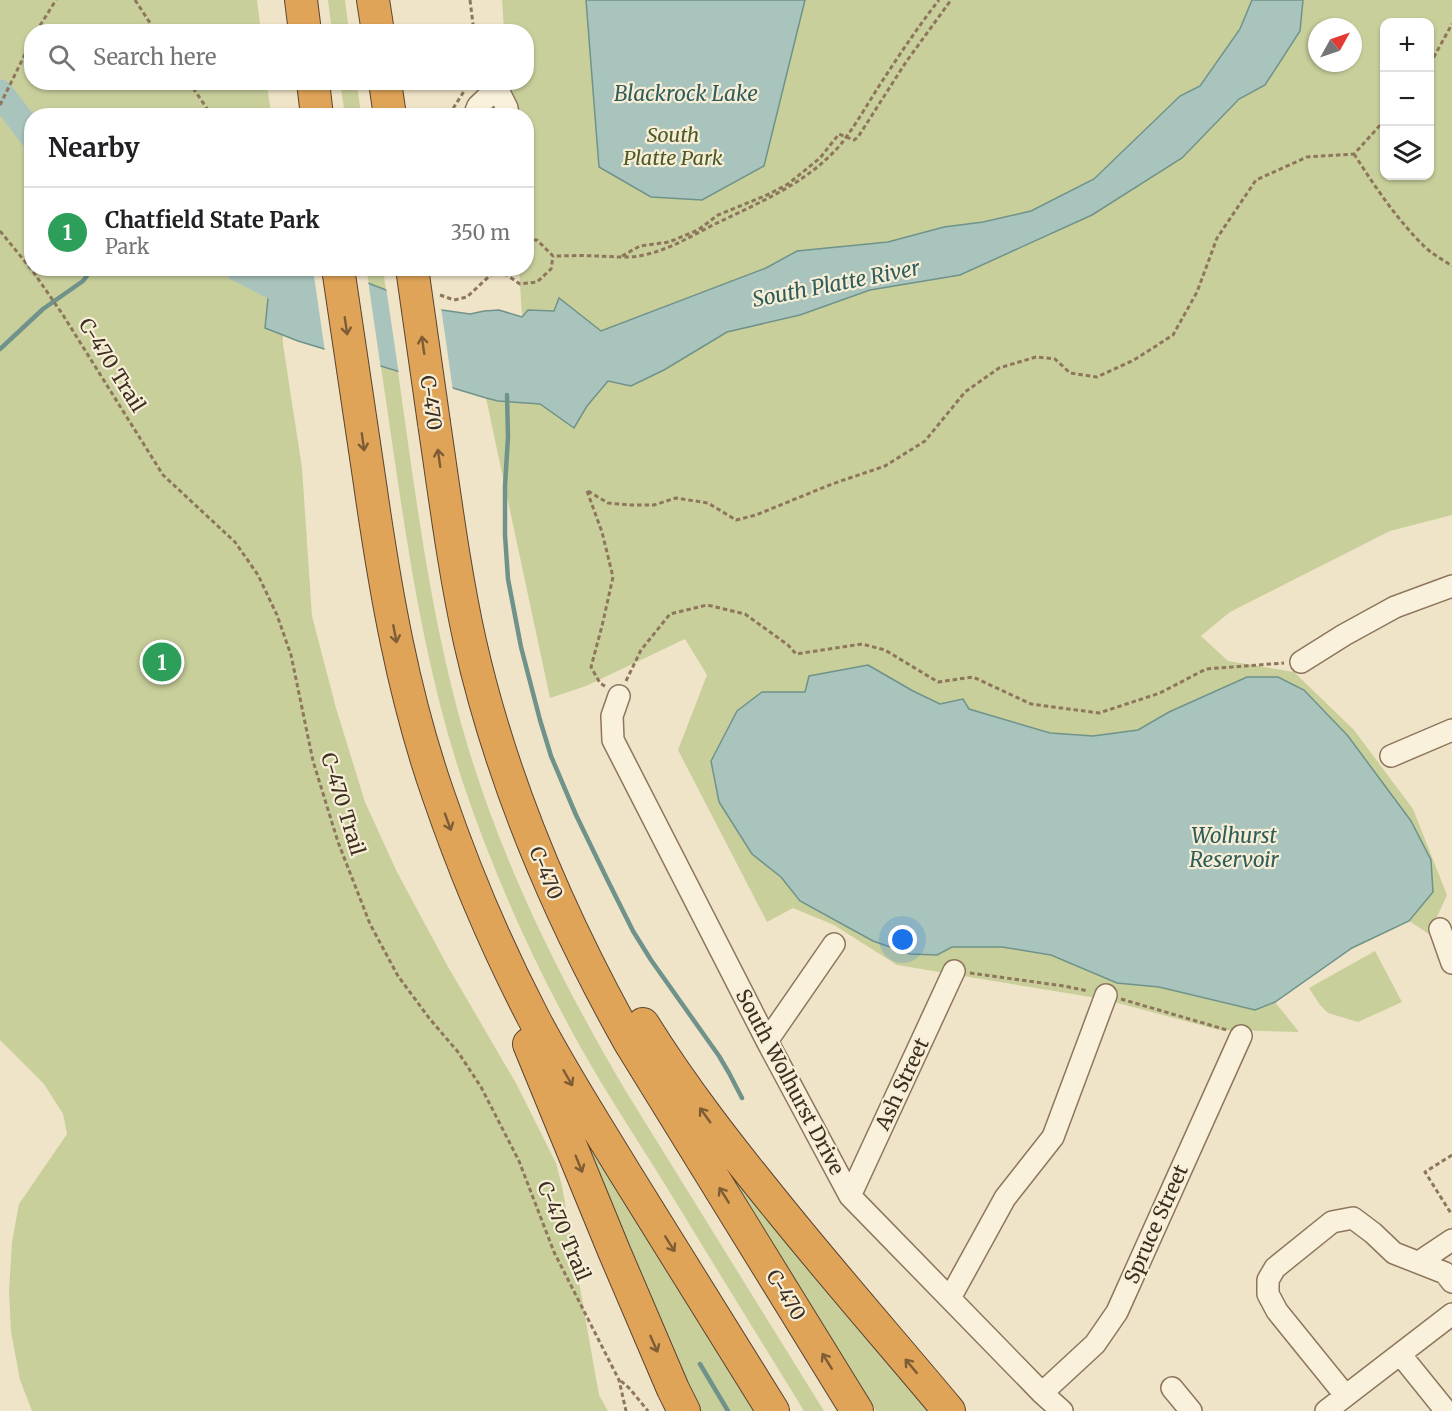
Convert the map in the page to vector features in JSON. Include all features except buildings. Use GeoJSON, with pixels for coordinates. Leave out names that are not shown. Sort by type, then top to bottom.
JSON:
{"type":"FeatureCollection","features":[{"type":"Feature","properties":{"kind":"highway"},"geometry":{"type":"LineString","coordinates":[[301,0],[304,24]]}},
{"type":"Feature","properties":{"kind":"highway"},"geometry":{"type":"LineString","coordinates":[[374,0],[377,24]]}},
{"type":"Feature","properties":{"kind":"highway"},"geometry":{"type":"LineString","coordinates":[[314,90],[317,108]]}},
{"type":"Feature","properties":{"kind":"highway"},"geometry":{"type":"LineString","coordinates":[[386,90],[389,108]]}},
{"type":"Feature","properties":{"kind":"highway"},"geometry":{"type":"LineString","coordinates":[[339,276],[385,584],[396,641],[428,764],[450,826],[478,898],[533,1018],[773,1411]]}},
{"type":"Feature","properties":{"kind":"highway","name":"C-470"},"geometry":{"type":"LineString","coordinates":[[413,276],[459,585],[481,685],[519,807],[554,893],[598,985],[629,1041],[857,1411]]}},
{"type":"Feature","properties":{"kind":"highway"},"geometry":{"type":"LineString","coordinates":[[444,493],[461,522],[484,639],[523,771],[569,883],[618,981],[663,1054],[725,1143],[949,1411]]}},
{"type":"Feature","properties":{"kind":"highway"},"geometry":{"type":"LineString","coordinates":[[511,971],[530,1047],[614,1251],[684,1411]]}},
{"type":"Feature","properties":{"kind":"street"},"geometry":{"type":"LineString","coordinates":[[477,108],[494,90]]}},
{"type":"Feature","properties":{"kind":"street"},"geometry":{"type":"LineString","coordinates":[[498,90],[507,108]]}},
{"type":"Feature","properties":{"kind":"street"},"geometry":{"type":"LineString","coordinates":[[1301,662],[1395,607],[1452,586]]}},
{"type":"Feature","properties":{"kind":"street","name":"South Wolhurst Drive"},"geometry":{"type":"LineString","coordinates":[[619,696],[612,716],[613,740],[767,1041],[850,1196],[1062,1411]]}},
{"type":"Feature","properties":{"kind":"street"},"geometry":{"type":"LineString","coordinates":[[1392,756],[1452,730]]}},
{"type":"Feature","properties":{"kind":"street"},"geometry":{"type":"LineString","coordinates":[[1440,929],[1452,962]]}},
{"type":"Feature","properties":{"kind":"street"},"geometry":{"type":"LineString","coordinates":[[767,1041],[834,944]]}},
{"type":"Feature","properties":{"kind":"street","name":"Ash Street"},"geometry":{"type":"LineString","coordinates":[[850,1196],[954,971]]}},
{"type":"Feature","properties":{"kind":"street"},"geometry":{"type":"LineString","coordinates":[[950,1298],[1005,1198],[1053,1137],[1106,996]]}},
{"type":"Feature","properties":{"kind":"street","name":"Spruce Street"},"geometry":{"type":"LineString","coordinates":[[1042,1393],[1095,1344],[1117,1312],[1241,1036]]}},
{"type":"Feature","properties":{"kind":"street"},"geometry":{"type":"LineString","coordinates":[[1345,1395],[1277,1311],[1268,1294],[1268,1280],[1275,1268],[1332,1222],[1353,1218],[1394,1253],[1445,1273],[1452,1282]]}},
{"type":"Feature","properties":{"kind":"street"},"geometry":{"type":"LineString","coordinates":[[1419,1262],[1452,1240]]}},
{"type":"Feature","properties":{"kind":"street"},"geometry":{"type":"LineString","coordinates":[[1326,1411],[1452,1314]]}},
{"type":"Feature","properties":{"kind":"street"},"geometry":{"type":"LineString","coordinates":[[1400,1354],[1446,1411]]}},
{"type":"Feature","properties":{"kind":"street"},"geometry":{"type":"LineString","coordinates":[[1172,1388],[1191,1411]]}},
{"type":"Feature","properties":{"kind":"path"},"geometry":{"type":"LineString","coordinates":[[40,24],[56,0]]}},
{"type":"Feature","properties":{"kind":"path"},"geometry":{"type":"LineString","coordinates":[[135,0],[151,24]]}},
{"type":"Feature","properties":{"kind":"path"},"geometry":{"type":"LineString","coordinates":[[470,0],[473,24]]}},
{"type":"Feature","properties":{"kind":"path"},"geometry":{"type":"LineString","coordinates":[[534,240],[537,240],[553,256],[643,255],[672,246],[774,196],[825,161],[846,137],[911,38],[939,0]]}},
{"type":"Feature","properties":{"kind":"path"},"geometry":{"type":"LineString","coordinates":[[621,257],[640,246],[669,242],[698,230],[718,215],[788,184],[820,158],[839,134],[854,140],[858,137],[906,62],[951,0]]}},
{"type":"Feature","properties":{"kind":"path"},"geometry":{"type":"LineString","coordinates":[[1434,57],[1452,24]]}},
{"type":"Feature","properties":{"kind":"path"},"geometry":{"type":"LineString","coordinates":[[0,105],[24,56]]}},
{"type":"Feature","properties":{"kind":"path"},"geometry":{"type":"LineString","coordinates":[[194,90],[207,108]]}},
{"type":"Feature","properties":{"kind":"path"},"geometry":{"type":"LineString","coordinates":[[1301,662],[1206,669],[1160,693],[1099,713],[1030,704],[973,677],[938,682],[885,650],[862,644],[796,654],[788,645],[745,614],[707,605],[670,614],[641,650],[619,696],[600,683],[591,667],[613,577],[602,532],[587,491],[608,503],[654,505],[676,498],[708,503],[736,520],[756,515],[832,484],[885,466],[925,441],[965,392],[999,368],[1036,357],[1055,359],[1070,372],[1097,377],[1134,360],[1173,335],[1197,292],[1217,238],[1256,180],[1307,157],[1354,154],[1380,125]]}},
{"type":"Feature","properties":{"kind":"path"},"geometry":{"type":"LineString","coordinates":[[1354,154],[1372,183],[1423,246],[1452,266]]}},
{"type":"Feature","properties":{"kind":"path","name":"C-470 Trail"},"geometry":{"type":"LineString","coordinates":[[0,231],[24,260]]}},
{"type":"Feature","properties":{"kind":"path"},"geometry":{"type":"LineString","coordinates":[[508,276],[520,284],[537,282],[551,269],[553,256]]}},
{"type":"Feature","properties":{"kind":"path","name":"C-470 Trail"},"geometry":{"type":"LineString","coordinates":[[36,276],[163,475],[235,542],[258,575],[277,615],[291,656],[313,761],[338,842],[370,924],[398,976],[458,1052],[481,1087],[519,1161],[554,1252],[619,1380],[626,1411]]}},
{"type":"Feature","properties":{"kind":"path"},"geometry":{"type":"LineString","coordinates":[[437,293],[454,300],[466,297],[490,276]]}},
{"type":"Feature","properties":{"kind":"path"},"geometry":{"type":"LineString","coordinates":[[1452,1155],[1425,1172],[1452,1215]]}},
{"type":"Feature","properties":{"kind":"path"},"geometry":{"type":"LineString","coordinates":[[619,1380],[630,1389],[648,1411]]}},
{"type":"Feature","properties":{"kind":"green space"},"geometry":{"type":"Polygon","coordinates":[[[0,0],[257,0],[260,24],[24,24],[24,90],[268,90],[270,108],[24,108],[24,276],[282,276],[283,344],[302,468],[312,616],[336,708],[365,802],[397,872],[447,965],[517,1085],[556,1163],[599,1395],[608,1411],[32,1411],[20,1380],[11,1332],[9,1291],[12,1242],[19,1204],[67,1134],[63,1114],[44,1084],[0,1040],[0,0]]]}},
{"type":"Feature","properties":{"kind":"green space"},"geometry":{"type":"Polygon","coordinates":[[[328,0],[345,0],[348,24],[331,24],[328,0]]]}},
{"type":"Feature","properties":{"kind":"green space","name":"South Platte Park"},"geometry":{"type":"Polygon","coordinates":[[[502,0],[1252,0],[1240,29],[1200,86],[1180,96],[1094,179],[1031,211],[983,222],[944,227],[888,242],[797,251],[766,268],[601,331],[559,299],[554,311],[522,317],[519,276],[534,276],[534,108],[509,108],[507,90],[534,90],[534,24],[504,24],[502,0]]]}},
{"type":"Feature","properties":{"kind":"green space"},"geometry":{"type":"Polygon","coordinates":[[[1303,0],[1452,0],[1452,515],[1390,531],[1230,612],[1201,636],[1228,661],[1294,672],[1354,730],[1413,809],[1447,895],[1429,934],[1409,921],[1433,892],[1304,690],[1278,677],[1247,677],[1169,712],[1138,730],[1093,736],[1050,733],[968,709],[963,699],[940,704],[913,691],[805,692],[752,854],[781,877],[800,901],[937,955],[952,947],[1002,947],[1051,955],[1117,983],[1159,987],[1254,1010],[1275,1002],[1299,1032],[1219,1030],[1103,999],[897,965],[834,925],[793,908],[767,922],[678,750],[707,675],[685,639],[586,686],[550,698],[486,398],[540,404],[574,427],[587,406],[608,381],[631,385],[664,370],[727,332],[800,315],[870,290],[960,275],[1092,215],[1182,158],[1239,99],[1265,85],[1300,31],[1303,0]]]}},
{"type":"Feature","properties":{"kind":"green space"},"geometry":{"type":"Polygon","coordinates":[[[341,90],[358,90],[360,108],[344,108],[341,90]]]}},
{"type":"Feature","properties":{"kind":"green space"},"geometry":{"type":"Polygon","coordinates":[[[367,276],[384,276],[386,290],[369,284],[367,276]]]}},
{"type":"Feature","properties":{"kind":"green space"},"geometry":{"type":"Polygon","coordinates":[[[381,367],[398,372],[418,513],[444,655],[468,747],[517,881],[558,967],[603,1052],[824,1411],[804,1411],[585,1056],[532,954],[507,898],[463,783],[434,681],[404,524],[381,367]]]}},
{"type":"Feature","properties":{"kind":"green space"},"geometry":{"type":"Polygon","coordinates":[[[1375,951],[1402,1002],[1358,1022],[1328,1013],[1309,988],[1375,951]]]}},
{"type":"Feature","properties":{"kind":"green space"},"geometry":{"type":"Polygon","coordinates":[[[571,1113],[754,1411],[696,1411],[571,1113]]]}},
{"type":"Feature","properties":{"kind":"green space"},"geometry":{"type":"Polygon","coordinates":[[[707,1139],[934,1411],[876,1411],[707,1139]]]}},
{"type":"Feature","properties":{"kind":"water","name":"Blackrock Lake"},"geometry":{"type":"Polygon","coordinates":[[[586,0],[805,0],[764,166],[702,200],[651,197],[599,167],[586,0]]]}},
{"type":"Feature","properties":{"kind":"water"},"geometry":{"type":"Polygon","coordinates":[[[1252,0],[1303,0],[1300,31],[1265,85],[1239,99],[1182,158],[1092,215],[960,275],[870,290],[800,315],[727,332],[664,370],[631,386],[608,381],[587,406],[574,428],[540,404],[486,398],[298,341],[265,328],[270,276],[350,276],[442,310],[470,314],[499,310],[522,317],[528,310],[554,311],[559,298],[601,331],[766,268],[797,251],[888,242],[944,227],[983,222],[1031,211],[1094,179],[1180,96],[1200,86],[1240,29],[1252,0]]]}},
{"type":"Feature","properties":{"kind":"water","name":"Wolhurst Reservoir"},"geometry":{"type":"Polygon","coordinates":[[[868,665],[940,704],[963,699],[969,709],[1050,733],[1093,736],[1138,730],[1169,712],[1247,677],[1278,677],[1304,690],[1348,736],[1411,821],[1431,860],[1433,892],[1409,921],[1352,948],[1275,1002],[1255,1010],[1159,987],[1117,983],[1051,955],[1002,947],[952,947],[937,955],[910,954],[873,941],[800,901],[781,877],[752,854],[719,802],[711,761],[737,711],[762,692],[805,692],[809,676],[868,665]]]}},
{"type":"Feature","properties":{"kind":"pier"},"geometry":{"type":"Polygon","coordinates":[[[314,276],[359,276],[368,280],[381,370],[325,352],[314,276]]]}},
{"type":"Feature","properties":{"kind":"pier"},"geometry":{"type":"Polygon","coordinates":[[[386,287],[441,307],[453,391],[399,375],[386,287]]]}},
{"type":"Feature","properties":{"kind":"waterway","name":"South Platte River"},"geometry":{"type":"LineString","coordinates":[[0,93],[24,124]]}},
{"type":"Feature","properties":{"kind":"waterway"},"geometry":{"type":"LineString","coordinates":[[0,349],[43,309],[87,276]]}},
{"type":"Feature","properties":{"kind":"waterway","name":"South Platte River"},"geometry":{"type":"LineString","coordinates":[[254,276],[301,300]]}},
{"type":"Feature","properties":{"kind":"waterway"},"geometry":{"type":"LineString","coordinates":[[507,395],[505,535],[508,579],[521,647],[551,756],[576,815],[633,931],[719,1056],[742,1098]]}},
{"type":"Feature","properties":{"kind":"waterway"},"geometry":{"type":"LineString","coordinates":[[700,1364],[728,1411]]}},
{"type":"Feature","properties":{"kind":"place","name":"Chatfield State Park"},"geometry":{"type":"Point","coordinates":[162,662]}}]}
